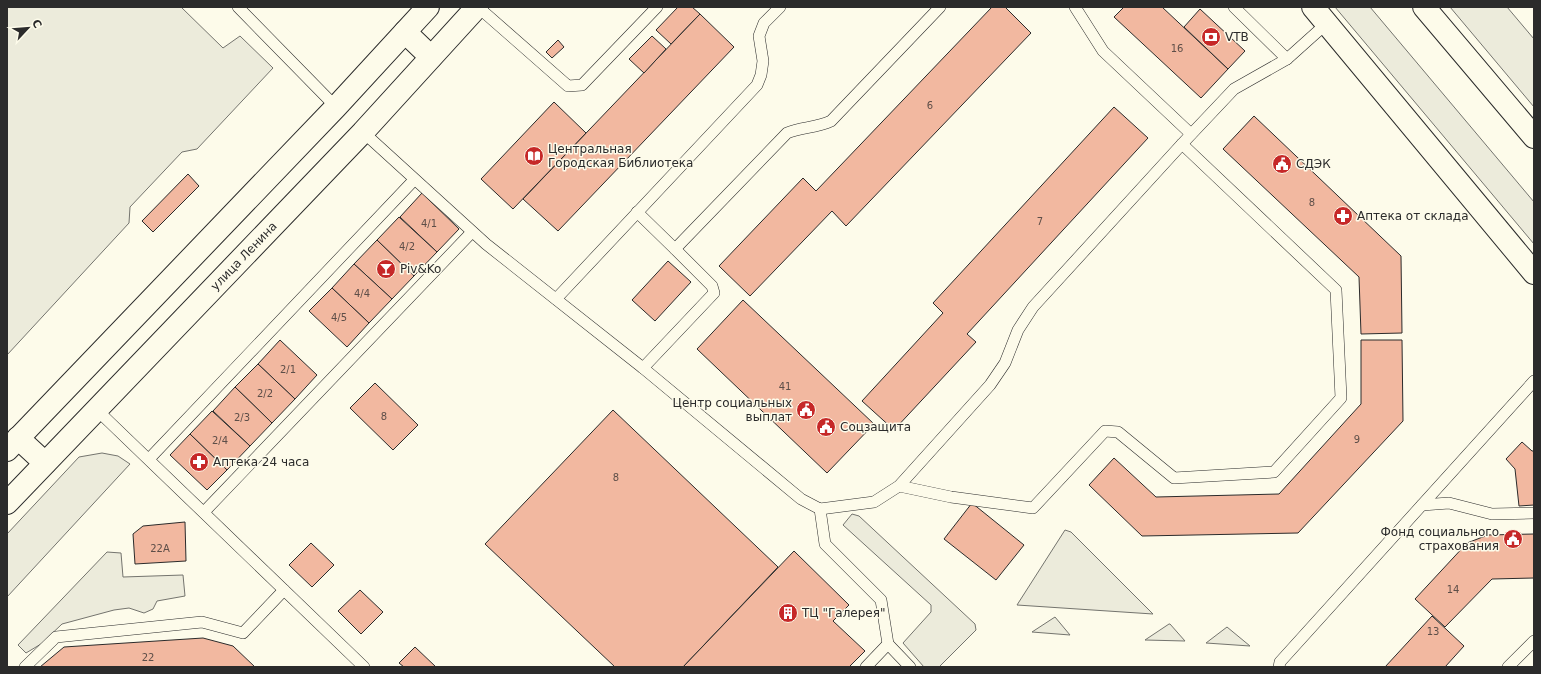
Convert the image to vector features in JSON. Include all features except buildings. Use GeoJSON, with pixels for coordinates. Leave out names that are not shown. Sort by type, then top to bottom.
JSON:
{"type":"FeatureCollection","features":[{"type":"Feature","properties":{"kind":"main road"},"geometry":{"type":"LineString","coordinates":[[45,463],[11,439],[336,107],[428,7]]}},
{"type":"Feature","properties":{"kind":"main road","name":"улица Ленина"},"geometry":{"type":"LineString","coordinates":[[7,503],[363,132],[477,7]]}},
{"type":"Feature","properties":{"kind":"main road"},"geometry":{"type":"LineString","coordinates":[[1313,7],[1534,273]]}},
{"type":"Feature","properties":{"kind":"main road"},"geometry":{"type":"LineString","coordinates":[[1424,7],[1534,137]]}},
{"type":"Feature","properties":{"kind":"main road"},"geometry":{"type":"LineString","coordinates":[[405,32],[431,57]]}},
{"type":"Feature","properties":{"kind":"lane"},"geometry":{"type":"LineString","coordinates":[[238,7],[336,107]]}},
{"type":"Feature","properties":{"kind":"lane"},"geometry":{"type":"LineString","coordinates":[[477,7],[568,86],[582,85],[657,7]]}},
{"type":"Feature","properties":{"kind":"lane"},"geometry":{"type":"LineString","coordinates":[[556,299],[757,85],[761,75],[762,61],[759,36],[764,23],[780,7]]}},
{"type":"Feature","properties":{"kind":"lane"},"geometry":{"type":"LineString","coordinates":[[675,249],[787,134],[796,129],[819,126],[831,121],[940,7]]}},
{"type":"Feature","properties":{"kind":"lane"},"geometry":{"type":"LineString","coordinates":[[1075,7],[1103,51],[1191,134]]}},
{"type":"Feature","properties":{"kind":"lane"},"geometry":{"type":"LineString","coordinates":[[1234,7],[1287,59]]}},
{"type":"Feature","properties":{"kind":"lane"},"geometry":{"type":"LineString","coordinates":[[363,132],[472,232],[643,368],[801,499],[820,509],[874,502],[899,486],[990,385],[1005,363],[1018,330],[1033,307],[1191,134],[1234,89],[1287,59],[1326,24]]}},
{"type":"Feature","properties":{"kind":"lane"},"geometry":{"type":"LineString","coordinates":[[899,486],[951,497],[1032,508],[1105,431],[1118,432],[1174,478],[1274,472],[1341,398],[1336,290],[1182,144]]}},
{"type":"Feature","properties":{"kind":"lane"},"geometry":{"type":"LineString","coordinates":[[149,459],[414,180]]}},
{"type":"Feature","properties":{"kind":"lane"},"geometry":{"type":"LineString","coordinates":[[637,212],[712,286],[714,293],[643,368]]}},
{"type":"Feature","properties":{"kind":"lane"},"geometry":{"type":"LineString","coordinates":[[204,512],[472,232]]}},
{"type":"Feature","properties":{"kind":"lane"},"geometry":{"type":"LineString","coordinates":[[1279,667],[1280,662],[1534,381]]}},
{"type":"Feature","properties":{"kind":"lane"},"geometry":{"type":"LineString","coordinates":[[97,410],[364,667]]}},
{"type":"Feature","properties":{"kind":"lane"},"geometry":{"type":"LineString","coordinates":[[1422,505],[1450,503],[1492,514],[1534,513]]}},
{"type":"Feature","properties":{"kind":"lane"},"geometry":{"type":"LineString","coordinates":[[820,509],[825,544],[881,600],[888,644],[910,667]]}},
{"type":"Feature","properties":{"kind":"lane"},"geometry":{"type":"LineString","coordinates":[[25,667],[56,638],[202,622],[243,633],[284,590]]}},
{"type":"Feature","properties":{"kind":"lane"},"geometry":{"type":"LineString","coordinates":[[1508,667],[1534,640]]}},
{"type":"Feature","properties":{"kind":"lane"},"geometry":{"type":"LineString","coordinates":[[866,667],[888,644]]}},
{"type":"Feature","properties":{"kind":"shaded area"},"geometry":{"type":"Polygon","coordinates":[[[7,7],[181,7],[223,48],[240,36],[273,68],[197,149],[182,152],[130,207],[129,223],[7,355],[7,7]]]}},
{"type":"Feature","properties":{"kind":"shaded area"},"geometry":{"type":"Polygon","coordinates":[[[1335,7],[1370,7],[1534,202],[1534,244],[1335,7]]]}},
{"type":"Feature","properties":{"kind":"shaded area"},"geometry":{"type":"Polygon","coordinates":[[[1450,7],[1507,7],[1534,39],[1534,107],[1450,7]]]}},
{"type":"Feature","properties":{"kind":"shaded area"},"geometry":{"type":"Polygon","coordinates":[[[102,453],[118,456],[130,464],[7,597],[7,534],[79,457],[102,453]]]}},
{"type":"Feature","properties":{"kind":"shaded area"},"geometry":{"type":"Polygon","coordinates":[[[852,514],[859,516],[975,624],[976,630],[939,667],[924,667],[903,643],[931,612],[931,605],[843,525],[852,514]]]}},
{"type":"Feature","properties":{"kind":"shaded area"},"geometry":{"type":"Polygon","coordinates":[[[1065,530],[1071,532],[1153,614],[1017,605],[1065,530]]]}},
{"type":"Feature","properties":{"kind":"shaded area"},"geometry":{"type":"Polygon","coordinates":[[[107,552],[121,553],[123,577],[183,575],[185,596],[157,601],[153,609],[144,613],[129,608],[114,610],[62,624],[41,644],[26,653],[18,645],[107,552]]]}},
{"type":"Feature","properties":{"kind":"shaded area"},"geometry":{"type":"Polygon","coordinates":[[[1055,617],[1070,635],[1032,632],[1055,617]]]}},
{"type":"Feature","properties":{"kind":"shaded area"},"geometry":{"type":"Polygon","coordinates":[[[1169,624],[1185,641],[1145,640],[1169,624]]]}},
{"type":"Feature","properties":{"kind":"shaded area"},"geometry":{"type":"Polygon","coordinates":[[[1227,627],[1250,646],[1206,643],[1227,627]]]}},
{"type":"Feature","properties":{"kind":"place","name":"VTB"},"geometry":{"type":"Point","coordinates":[1211,37]}},
{"type":"Feature","properties":{"kind":"place","name":"Центральная Городская Библиотека"},"geometry":{"type":"Point","coordinates":[534,156]}},
{"type":"Feature","properties":{"kind":"place","name":"СДЭК"},"geometry":{"type":"Point","coordinates":[1282,164]}},
{"type":"Feature","properties":{"kind":"place","name":"Аптека от склада"},"geometry":{"type":"Point","coordinates":[1343,216]}},
{"type":"Feature","properties":{"kind":"place","name":"Piv&Ko"},"geometry":{"type":"Point","coordinates":[386,269]}},
{"type":"Feature","properties":{"kind":"place","name":"Центр социальных выплат"},"geometry":{"type":"Point","coordinates":[806,410]}},
{"type":"Feature","properties":{"kind":"place","name":"Соцзащита"},"geometry":{"type":"Point","coordinates":[826,427]}},
{"type":"Feature","properties":{"kind":"place","name":"Аптека 24 часа"},"geometry":{"type":"Point","coordinates":[199,462]}},
{"type":"Feature","properties":{"kind":"place","name":"Фонд социального страхования"},"geometry":{"type":"Point","coordinates":[1513,539]}},
{"type":"Feature","properties":{"kind":"place","name":"ТЦ \"Галерея\""},"geometry":{"type":"Point","coordinates":[788,613]}}]}
